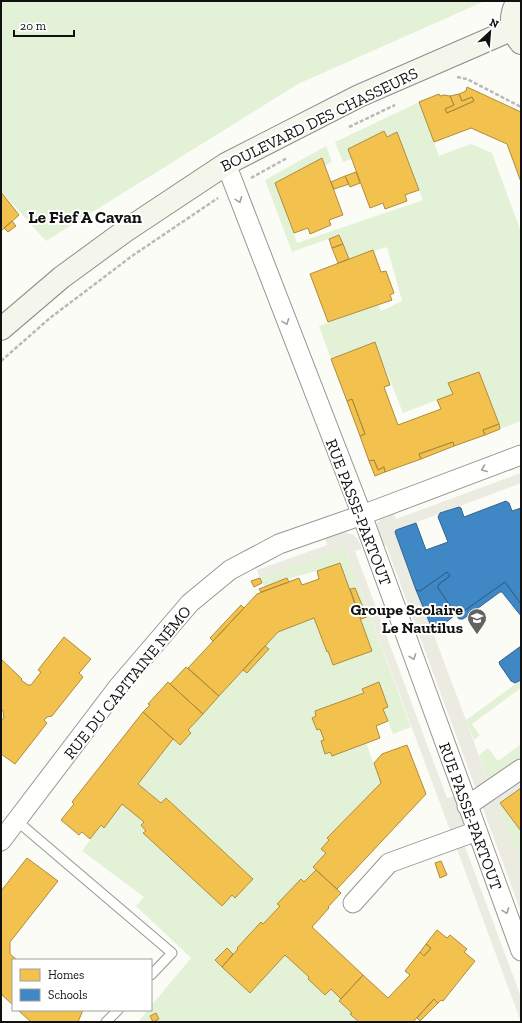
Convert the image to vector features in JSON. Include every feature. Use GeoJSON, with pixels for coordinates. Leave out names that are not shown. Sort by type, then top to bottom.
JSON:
{"type":"FeatureCollection","features":[{"type":"Feature","properties":{"kind":"street"},"geometry":{"type":"LineString","coordinates":[[517,36],[512,14],[518,1]]}},
{"type":"Feature","properties":{"kind":"street","name":"BOULEVARD DES CHASSEURS"},"geometry":{"type":"LineString","coordinates":[[1,329],[62,277],[112,240],[226,164],[359,96],[517,36]]}},
{"type":"Feature","properties":{"kind":"street","name":"RUE PASSE-PARTOUT"},"geometry":{"type":"LineString","coordinates":[[226,164],[362,515],[521,951]]}},
{"type":"Feature","properties":{"kind":"street","name":"RUE DU CAPITAINE NÉMO"},"geometry":{"type":"LineString","coordinates":[[1,841],[118,687],[190,603],[230,570],[279,544],[362,515],[521,455]]}},
{"type":"Feature","properties":{"kind":"street"},"geometry":{"type":"LineString","coordinates":[[468,806],[521,770]]}},
{"type":"Feature","properties":{"kind":"street"},"geometry":{"type":"LineString","coordinates":[[352,903],[389,863],[477,831]]}},
{"type":"Feature","properties":{"kind":"lane"},"geometry":{"type":"LineString","coordinates":[[17,821],[172,953],[152,975]]}},
{"type":"Feature","properties":{"kind":"lane"},"geometry":{"type":"LineString","coordinates":[[106,1022],[117,1011]]}},
{"type":"Feature","properties":{"kind":"path"},"geometry":{"type":"LineString","coordinates":[[457,76],[467,79],[521,107]]}},
{"type":"Feature","properties":{"kind":"green space"},"geometry":{"type":"Polygon","coordinates":[[[1,1],[485,1],[298,84],[46,241],[1,191],[1,1]]]}},
{"type":"Feature","properties":{"kind":"green space"},"geometry":{"type":"Polygon","coordinates":[[[419,102],[439,156],[471,144],[492,153],[521,232],[521,421],[500,429],[479,372],[449,384],[453,394],[403,413],[375,343],[331,359],[319,326],[378,304],[381,311],[402,301],[387,247],[349,259],[339,235],[292,252],[265,180],[326,146],[332,162],[325,166],[276,183],[297,243],[423,200],[397,132],[387,137],[384,131],[348,149],[351,159],[343,162],[335,142],[419,102]]]}},
{"type":"Feature","properties":{"kind":"green space"},"geometry":{"type":"Polygon","coordinates":[[[345,547],[411,727],[393,734],[383,709],[388,707],[379,682],[362,689],[364,693],[312,718],[317,730],[320,729],[324,740],[321,741],[325,754],[330,752],[332,756],[366,743],[381,783],[327,838],[329,840],[321,848],[326,853],[313,867],[316,870],[304,882],[301,879],[278,904],[280,906],[263,924],[260,923],[233,954],[227,948],[215,960],[250,993],[285,955],[309,977],[308,979],[325,995],[331,989],[341,999],[339,1002],[352,1013],[351,1014],[359,1022],[138,1022],[147,1011],[152,1011],[152,1005],[191,958],[136,906],[144,897],[82,851],[101,825],[104,827],[122,804],[144,822],[141,825],[146,831],[143,833],[232,895],[253,879],[166,799],[161,803],[138,784],[173,739],[180,745],[191,733],[188,730],[278,632],[314,618],[326,651],[328,651],[333,665],[372,651],[340,563],[265,587],[260,578],[345,547]]]}},
{"type":"Feature","properties":{"kind":"green space"},"geometry":{"type":"Polygon","coordinates":[[[521,680],[521,688],[472,724],[480,735],[474,740],[466,720],[521,680]]]}},
{"type":"Feature","properties":{"kind":"green space"},"geometry":{"type":"Polygon","coordinates":[[[521,744],[521,757],[488,781],[479,755],[488,748],[498,761],[521,744]]]}},
{"type":"Feature","properties":{"kind":"green space"},"geometry":{"type":"Polygon","coordinates":[[[500,803],[521,831],[521,868],[498,805],[500,803]]]}},
{"type":"Feature","properties":{"kind":"shaded area"},"geometry":{"type":"Polygon","coordinates":[[[521,473],[521,483],[396,530],[395,532],[488,781],[521,757],[521,788],[498,805],[521,868],[521,912],[386,545],[380,547],[376,525],[382,517],[393,512],[396,519],[521,473]]]}},
{"type":"Feature","properties":{"kind":"shaded area"},"geometry":{"type":"Polygon","coordinates":[[[343,532],[352,534],[358,539],[362,549],[355,551],[447,798],[454,796],[471,841],[464,844],[521,997],[521,1022],[345,547],[260,578],[257,570],[327,545],[325,538],[343,532]]]}},
{"type":"Feature","properties":{"kind":"building: Homes"},"geometry":{"type":"Polygon","coordinates":[[[467,87],[521,112],[521,182],[507,144],[471,128],[434,142],[419,102],[439,94],[440,96],[450,96],[454,105],[445,109],[447,113],[474,101],[472,97],[462,101],[459,94],[466,91],[467,87]]]}},
{"type":"Feature","properties":{"kind":"building: Homes"},"geometry":{"type":"Polygon","coordinates":[[[459,94],[462,101],[472,97],[474,101],[447,113],[445,109],[454,105],[450,96],[459,94]]]}},
{"type":"Feature","properties":{"kind":"building: Homes"},"geometry":{"type":"Polygon","coordinates":[[[384,131],[387,137],[397,132],[419,190],[405,195],[407,201],[385,209],[383,203],[370,208],[348,149],[384,131]]]}},
{"type":"Feature","properties":{"kind":"building: Homes"},"geometry":{"type":"Polygon","coordinates":[[[322,158],[343,215],[329,220],[331,225],[310,234],[308,228],[294,233],[275,183],[322,158]]]}},
{"type":"Feature","properties":{"kind":"building: Homes"},"geometry":{"type":"Polygon","coordinates":[[[356,172],[360,183],[350,187],[345,176],[356,172]]]}},
{"type":"Feature","properties":{"kind":"building: Homes"},"geometry":{"type":"Polygon","coordinates":[[[345,176],[349,184],[334,189],[331,182],[345,176]]]}},
{"type":"Feature","properties":{"kind":"building: Homes"},"geometry":{"type":"Polygon","coordinates":[[[1,192],[19,215],[1,231],[1,192]]]}},
{"type":"Feature","properties":{"kind":"building: Homes"},"geometry":{"type":"Polygon","coordinates":[[[12,221],[16,226],[8,232],[4,228],[12,221]]]}},
{"type":"Feature","properties":{"kind":"building: Homes"},"geometry":{"type":"Polygon","coordinates":[[[339,235],[343,244],[332,248],[329,239],[339,235]]]}},
{"type":"Feature","properties":{"kind":"building: Homes"},"geometry":{"type":"Polygon","coordinates":[[[343,244],[349,259],[338,263],[332,248],[343,244]]]}},
{"type":"Feature","properties":{"kind":"building: Homes"},"geometry":{"type":"Polygon","coordinates":[[[373,250],[381,272],[386,271],[394,293],[390,295],[392,300],[328,322],[310,274],[373,250]]]}},
{"type":"Feature","properties":{"kind":"building: Homes"},"geometry":{"type":"Polygon","coordinates":[[[375,342],[390,385],[384,387],[398,425],[441,409],[437,400],[453,394],[448,383],[479,372],[499,424],[483,430],[485,435],[454,446],[453,442],[419,454],[421,459],[385,472],[384,467],[378,470],[374,460],[369,461],[360,436],[365,434],[352,399],[347,401],[331,359],[375,342]]]}},
{"type":"Feature","properties":{"kind":"building: Homes"},"geometry":{"type":"Polygon","coordinates":[[[352,399],[365,434],[360,436],[347,401],[352,399]]]}},
{"type":"Feature","properties":{"kind":"building: Homes"},"geometry":{"type":"Polygon","coordinates":[[[499,424],[500,429],[485,435],[483,430],[499,424]]]}},
{"type":"Feature","properties":{"kind":"building: Homes"},"geometry":{"type":"Polygon","coordinates":[[[453,442],[454,446],[421,459],[419,454],[453,442]]]}},
{"type":"Feature","properties":{"kind":"building: Homes"},"geometry":{"type":"Polygon","coordinates":[[[374,460],[378,470],[384,467],[385,472],[375,476],[369,461],[374,460]]]}},
{"type":"Feature","properties":{"kind":"building: Homes"},"geometry":{"type":"Polygon","coordinates":[[[340,563],[372,651],[333,665],[314,618],[278,632],[219,696],[188,668],[257,594],[299,578],[302,585],[319,579],[317,571],[340,563]]]}},
{"type":"Feature","properties":{"kind":"building: Homes"},"geometry":{"type":"Polygon","coordinates":[[[260,578],[262,583],[254,587],[251,581],[260,578]]]}},
{"type":"Feature","properties":{"kind":"building: Homes"},"geometry":{"type":"Polygon","coordinates":[[[287,578],[289,582],[261,592],[259,589],[287,578]]]}},
{"type":"Feature","properties":{"kind":"building: Homes"},"geometry":{"type":"Polygon","coordinates":[[[355,588],[367,617],[361,619],[350,589],[355,588]]]}},
{"type":"Feature","properties":{"kind":"building: Homes"},"geometry":{"type":"Polygon","coordinates":[[[241,605],[244,608],[213,641],[210,638],[241,605]]]}},
{"type":"Feature","properties":{"kind":"building: Homes"},"geometry":{"type":"Polygon","coordinates":[[[64,637],[91,659],[79,673],[83,677],[52,716],[47,717],[44,720],[47,723],[15,764],[1,754],[1,720],[4,718],[1,708],[1,659],[22,679],[21,680],[28,685],[31,685],[41,672],[38,670],[64,637]]]}},
{"type":"Feature","properties":{"kind":"building: Homes"},"geometry":{"type":"Polygon","coordinates":[[[265,646],[269,649],[247,673],[243,670],[265,646]]]}},
{"type":"Feature","properties":{"kind":"building: Homes"},"geometry":{"type":"Polygon","coordinates":[[[186,667],[219,696],[203,714],[170,684],[186,667]]]}},
{"type":"Feature","properties":{"kind":"building: Homes"},"geometry":{"type":"Polygon","coordinates":[[[168,682],[203,714],[188,730],[191,733],[180,745],[143,712],[150,705],[148,704],[168,682]]]}},
{"type":"Feature","properties":{"kind":"building: Homes"},"geometry":{"type":"Polygon","coordinates":[[[379,682],[388,707],[383,709],[388,721],[376,726],[380,738],[332,756],[330,752],[325,754],[321,741],[324,740],[320,729],[317,730],[312,718],[316,716],[315,711],[364,693],[362,689],[379,682]]]}},
{"type":"Feature","properties":{"kind":"building: Homes"},"geometry":{"type":"Polygon","coordinates":[[[143,712],[173,739],[138,784],[161,803],[166,798],[253,879],[235,898],[232,895],[222,906],[143,833],[146,831],[141,825],[144,822],[122,804],[104,828],[101,825],[90,839],[82,832],[79,835],[61,820],[74,804],[72,802],[143,712]]]}},
{"type":"Feature","properties":{"kind":"building: Homes"},"geometry":{"type":"Polygon","coordinates":[[[407,745],[426,794],[337,889],[313,867],[326,853],[321,849],[329,840],[327,838],[381,783],[374,763],[382,754],[407,745]]]}},
{"type":"Feature","properties":{"kind":"building: Homes"},"geometry":{"type":"Polygon","coordinates":[[[521,788],[521,831],[500,803],[521,788]]]}},
{"type":"Feature","properties":{"kind":"building: Homes"},"geometry":{"type":"Polygon","coordinates":[[[27,858],[58,881],[10,942],[10,954],[16,959],[12,959],[12,1004],[1,994],[1,891],[27,858]]]}},
{"type":"Feature","properties":{"kind":"building: Homes"},"geometry":{"type":"Polygon","coordinates":[[[441,861],[447,875],[440,878],[435,863],[441,861]]]}},
{"type":"Feature","properties":{"kind":"building: Homes"},"geometry":{"type":"Polygon","coordinates":[[[316,870],[341,893],[312,927],[363,975],[341,999],[331,989],[325,995],[308,979],[309,977],[285,955],[250,993],[222,967],[261,922],[263,924],[280,906],[277,904],[301,879],[304,882],[316,870]]]}},
{"type":"Feature","properties":{"kind":"building: Homes"},"geometry":{"type":"Polygon","coordinates":[[[437,930],[447,938],[450,935],[467,949],[464,952],[475,961],[443,1001],[441,1000],[438,1003],[434,999],[413,1022],[359,1022],[339,1001],[363,975],[388,998],[410,975],[405,971],[420,952],[424,956],[431,948],[426,944],[437,930]]]}},
{"type":"Feature","properties":{"kind":"building: Homes"},"geometry":{"type":"Polygon","coordinates":[[[426,944],[431,948],[424,956],[420,952],[426,944]]]}},
{"type":"Feature","properties":{"kind":"building: Homes"},"geometry":{"type":"Polygon","coordinates":[[[227,948],[233,954],[222,967],[215,960],[227,948]]]}},
{"type":"Feature","properties":{"kind":"building: Homes"},"geometry":{"type":"Polygon","coordinates":[[[434,999],[438,1003],[420,1021],[417,1018],[434,999]]]}},
{"type":"Feature","properties":{"kind":"building: Homes"},"geometry":{"type":"Polygon","coordinates":[[[19,1011],[83,1011],[78,1022],[31,1022],[19,1011]]]}},
{"type":"Feature","properties":{"kind":"building: Homes"},"geometry":{"type":"Polygon","coordinates":[[[156,1013],[159,1019],[153,1022],[150,1016],[156,1013]]]}},
{"type":"Feature","properties":{"kind":"building: Schools"},"geometry":{"type":"Polygon","coordinates":[[[506,501],[509,503],[512,511],[521,508],[521,604],[505,582],[457,616],[438,588],[439,584],[450,576],[447,572],[420,591],[416,590],[395,532],[396,530],[416,523],[426,550],[448,542],[438,517],[440,513],[459,507],[461,508],[464,517],[506,501]]]}},
{"type":"Feature","properties":{"kind":"building: Schools"},"geometry":{"type":"Polygon","coordinates":[[[447,572],[450,576],[439,584],[438,588],[456,614],[437,630],[433,631],[416,590],[420,591],[447,572]]]}},
{"type":"Feature","properties":{"kind":"building: Schools"},"geometry":{"type":"Polygon","coordinates":[[[505,582],[521,604],[521,616],[502,592],[500,592],[463,619],[459,619],[457,616],[505,582]]]}},
{"type":"Feature","properties":{"kind":"building: Schools"},"geometry":{"type":"Polygon","coordinates":[[[521,646],[521,680],[515,683],[511,681],[499,662],[521,646]]]}},
{"type":"Feature","properties":{"kind":"place","name":"Groupe Scolaire Le Nautilus"},"geometry":{"type":"Point","coordinates":[477,635]}},
{"type":"Feature","properties":{"kind":"district","name":"Le Fief A Cavan"},"geometry":{"type":"Point","coordinates":[85,217]}}]}
